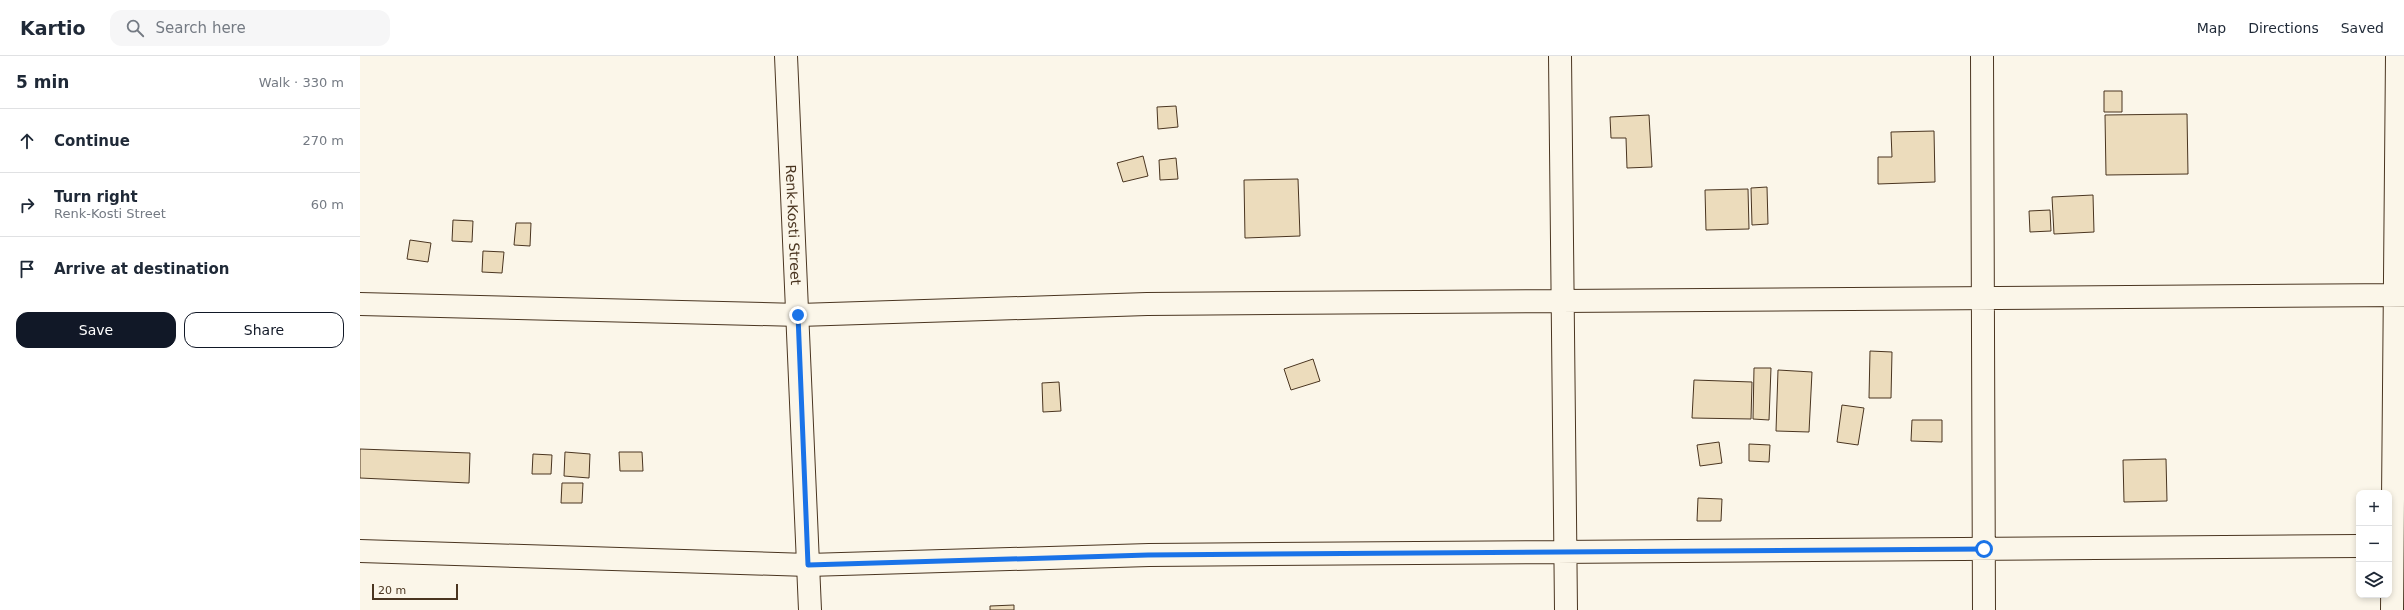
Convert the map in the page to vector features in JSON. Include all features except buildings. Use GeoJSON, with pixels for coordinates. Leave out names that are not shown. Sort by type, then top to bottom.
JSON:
{"type":"FeatureCollection","features":[{"type":"Feature","properties":{"kind":"street","name":"Renk-Kosti Street"},"geometry":{"type":"LineString","coordinates":[[786,56],[810,610]]}},
{"type":"Feature","properties":{"kind":"street"},"geometry":{"type":"LineString","coordinates":[[1560,56],[1566,610]]}},
{"type":"Feature","properties":{"kind":"street"},"geometry":{"type":"LineString","coordinates":[[1982,56],[1984,610]]}},
{"type":"Feature","properties":{"kind":"street"},"geometry":{"type":"LineString","coordinates":[[2392,610],[2395,545],[2400,295],[2397,56]]}},
{"type":"Feature","properties":{"kind":"street"},"geometry":{"type":"LineString","coordinates":[[360,304],[798,315],[1147,304],[2400,295]]}},
{"type":"Feature","properties":{"kind":"street"},"geometry":{"type":"LineString","coordinates":[[360,551],[808,565],[1148,555],[2356,546]]}},
{"type":"Feature","properties":{"kind":"route"},"geometry":{"type":"LineString","coordinates":[[798,315],[808,565],[1148,555],[1984,549]]}}]}
